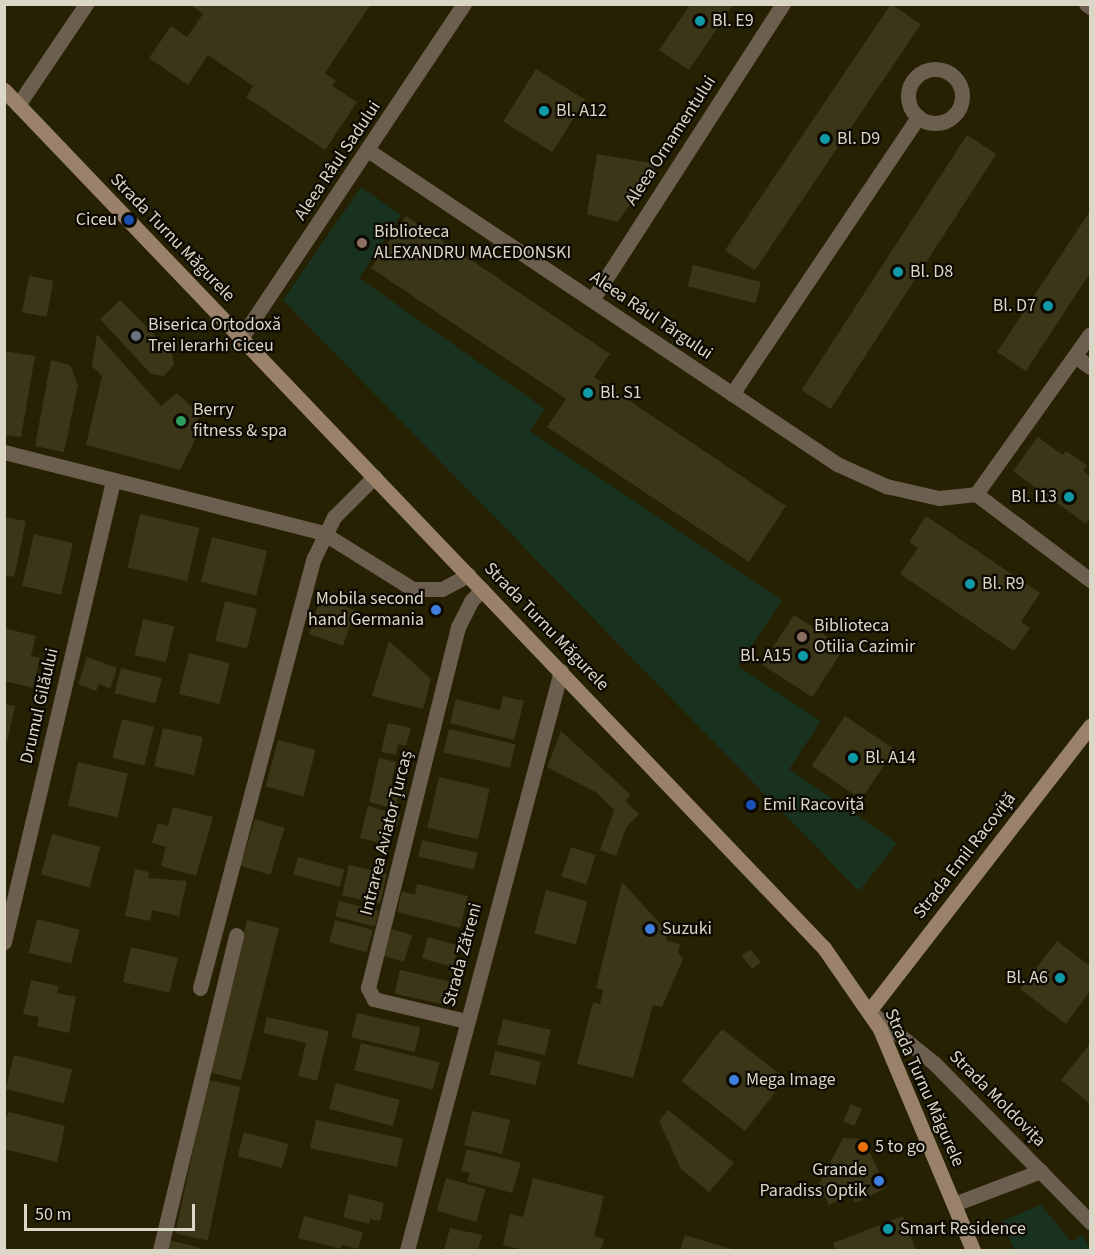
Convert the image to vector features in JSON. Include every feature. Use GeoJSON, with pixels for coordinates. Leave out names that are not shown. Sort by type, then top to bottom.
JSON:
{"type":"FeatureCollection","features":[{"type":"Feature","properties":{"kind":"main road","name":"Strada Turnu Măgurele"},"geometry":{"type":"LineString","coordinates":[[4,90],[810,932],[869,1011],[973,1251]]}},
{"type":"Feature","properties":{"kind":"main road","name":"Strada Emil Racoviță"},"geometry":{"type":"LineString","coordinates":[[869,1011],[1090,726]]}},
{"type":"Feature","properties":{"kind":"street"},"geometry":{"type":"LineString","coordinates":[[18,105],[86,4]]}},
{"type":"Feature","properties":{"kind":"street","name":"Aleea Râul Sadului"},"geometry":{"type":"LineString","coordinates":[[241,338],[369,151],[464,4]]}},
{"type":"Feature","properties":{"kind":"street","name":"Aleea Ornamentului"},"geometry":{"type":"LineString","coordinates":[[592,300],[783,4]]}},
{"type":"Feature","properties":{"kind":"street"},"geometry":{"type":"LineString","coordinates":[[1086,4],[1090,7]]}},
{"type":"Feature","properties":{"kind":"street"},"geometry":{"type":"LineString","coordinates":[[732,394],[918,117]]}},
{"type":"Feature","properties":{"kind":"street","name":"Aleea Râul Târgului"},"geometry":{"type":"LineString","coordinates":[[369,151],[732,394],[861,476],[939,498],[976,494]]}},
{"type":"Feature","properties":{"kind":"street"},"geometry":{"type":"LineString","coordinates":[[1090,334],[976,494],[1090,580]]}},
{"type":"Feature","properties":{"kind":"street"},"geometry":{"type":"LineString","coordinates":[[1075,356],[1090,367]]}},
{"type":"Feature","properties":{"kind":"street"},"geometry":{"type":"LineString","coordinates":[[4,452],[323,533],[413,589],[442,590],[468,575]]}},
{"type":"Feature","properties":{"kind":"street"},"geometry":{"type":"LineString","coordinates":[[200,988],[294,625],[323,533],[343,506],[374,477]]}},
{"type":"Feature","properties":{"kind":"street","name":"Drumul Gilăului"},"geometry":{"type":"LineString","coordinates":[[4,942],[113,480]]}},
{"type":"Feature","properties":{"kind":"street","name":"Intrarea Aviator Țurcaș"},"geometry":{"type":"LineString","coordinates":[[466,1021],[374,999],[368,988],[458,627],[471,602],[482,589]]}},
{"type":"Feature","properties":{"kind":"street","name":"Strada Zătreni"},"geometry":{"type":"LineString","coordinates":[[407,1251],[466,1021],[561,671]]}},
{"type":"Feature","properties":{"kind":"street"},"geometry":{"type":"LineString","coordinates":[[160,1251],[236,936]]}},
{"type":"Feature","properties":{"kind":"street","name":"Strada Moldovița"},"geometry":{"type":"LineString","coordinates":[[869,1011],[934,1063],[1090,1222]]}},
{"type":"Feature","properties":{"kind":"street"},"geometry":{"type":"LineString","coordinates":[[954,1204],[1041,1172]]}},
{"type":"Feature","properties":{"kind":"green space"},"geometry":{"type":"Polygon","coordinates":[[[361,187],[401,215],[359,278],[545,409],[530,431],[782,600],[738,666],[821,721],[789,769],[897,843],[859,891],[283,300],[361,187]]]}},
{"type":"Feature","properties":{"kind":"green space"},"geometry":{"type":"Polygon","coordinates":[[[1041,1205],[1072,1242],[1083,1234],[1090,1250],[1014,1250],[1002,1221],[1041,1205]]]}},
{"type":"Feature","properties":{"kind":"building"},"geometry":{"type":"Polygon","coordinates":[[[189,4],[371,4],[325,73],[336,81],[332,86],[357,102],[325,150],[246,97],[253,86],[208,55],[188,85],[149,58],[171,26],[187,37],[203,14],[189,4]]]}},
{"type":"Feature","properties":{"kind":"building","name":"Bl. D9"},"geometry":{"type":"Polygon","coordinates":[[[891,4],[921,24],[755,270],[725,250],[891,4]]]}},
{"type":"Feature","properties":{"kind":"building","name":"Bl. E9"},"geometry":{"type":"Polygon","coordinates":[[[690,5],[733,5],[689,70],[659,50],[690,5]]]}},
{"type":"Feature","properties":{"kind":"building","name":"Bl. A12"},"geometry":{"type":"Polygon","coordinates":[[[536,69],[585,100],[552,152],[503,122],[536,69]]]}},
{"type":"Feature","properties":{"kind":"building","name":"Bl. D8"},"geometry":{"type":"Polygon","coordinates":[[[967,135],[996,154],[831,409],[801,390],[967,135]]]}},
{"type":"Feature","properties":{"kind":"building"},"geometry":{"type":"Polygon","coordinates":[[[597,154],[657,164],[618,222],[587,214],[597,154]]]}},
{"type":"Feature","properties":{"kind":"building","name":"Bl. D7"},"geometry":{"type":"Polygon","coordinates":[[[1090,211],[1090,273],[1026,371],[997,352],[1090,211]]]}},
{"type":"Feature","properties":{"kind":"building","name":"Bl. S1"},"geometry":{"type":"Polygon","coordinates":[[[406,216],[610,354],[594,377],[786,506],[749,562],[547,427],[566,399],[371,268],[406,216]]]}},
{"type":"Feature","properties":{"kind":"building"},"geometry":{"type":"Polygon","coordinates":[[[693,265],[761,282],[756,303],[688,286],[693,265]]]}},
{"type":"Feature","properties":{"kind":"building"},"geometry":{"type":"Polygon","coordinates":[[[29,276],[54,281],[46,317],[22,312],[29,276]]]}},
{"type":"Feature","properties":{"kind":"building","name":"Biserica Ortodoxă Trei Ierarhi Ciceu"},"geometry":{"type":"Polygon","coordinates":[[[120,300],[172,353],[174,365],[164,376],[151,374],[100,319],[120,300]]]}},
{"type":"Feature","properties":{"kind":"building"},"geometry":{"type":"Polygon","coordinates":[[[97,334],[161,406],[177,393],[201,416],[191,427],[199,432],[180,470],[86,445],[102,376],[92,366],[97,334]]]}},
{"type":"Feature","properties":{"kind":"building"},"geometry":{"type":"Polygon","coordinates":[[[4,351],[35,356],[21,437],[4,435],[4,351]]]}},
{"type":"Feature","properties":{"kind":"building"},"geometry":{"type":"Polygon","coordinates":[[[51,360],[70,365],[78,385],[64,452],[35,446],[51,360]]]}},
{"type":"Feature","properties":{"kind":"building","name":"Bl. I13"},"geometry":{"type":"Polygon","coordinates":[[[1038,437],[1063,455],[1066,451],[1087,465],[1083,470],[1090,476],[1090,518],[1086,524],[1013,471],[1038,437]]]}},
{"type":"Feature","properties":{"kind":"building"},"geometry":{"type":"Polygon","coordinates":[[[140,514],[199,528],[187,581],[128,568],[140,514]]]}},
{"type":"Feature","properties":{"kind":"building","name":"Bl. R9"},"geometry":{"type":"Polygon","coordinates":[[[926,516],[1040,593],[1021,622],[1030,628],[1014,651],[900,574],[918,548],[909,542],[926,516]]]}},
{"type":"Feature","properties":{"kind":"building"},"geometry":{"type":"Polygon","coordinates":[[[4,517],[26,521],[14,577],[4,575],[4,517]]]}},
{"type":"Feature","properties":{"kind":"building"},"geometry":{"type":"Polygon","coordinates":[[[34,534],[73,543],[61,595],[22,586],[34,534]]]}},
{"type":"Feature","properties":{"kind":"building"},"geometry":{"type":"Polygon","coordinates":[[[212,537],[267,551],[256,595],[201,582],[212,537]]]}},
{"type":"Feature","properties":{"kind":"building"},"geometry":{"type":"Polygon","coordinates":[[[323,590],[339,596],[346,601],[345,607],[355,610],[343,646],[309,634],[323,590]]]}},
{"type":"Feature","properties":{"kind":"building"},"geometry":{"type":"Polygon","coordinates":[[[225,601],[257,609],[247,649],[215,641],[225,601]]]}},
{"type":"Feature","properties":{"kind":"building","name":"Bl. A15"},"geometry":{"type":"Polygon","coordinates":[[[794,615],[844,648],[812,697],[762,664],[794,615]]]}},
{"type":"Feature","properties":{"kind":"building"},"geometry":{"type":"Polygon","coordinates":[[[143,619],[174,626],[166,662],[135,655],[143,619]]]}},
{"type":"Feature","properties":{"kind":"building"},"geometry":{"type":"Polygon","coordinates":[[[4,628],[36,636],[31,656],[40,658],[33,688],[4,681],[4,628]]]}},
{"type":"Feature","properties":{"kind":"building"},"geometry":{"type":"Polygon","coordinates":[[[389,641],[431,679],[423,709],[372,696],[389,641]]]}},
{"type":"Feature","properties":{"kind":"building"},"geometry":{"type":"Polygon","coordinates":[[[189,653],[230,663],[220,704],[179,694],[189,653]]]}},
{"type":"Feature","properties":{"kind":"building"},"geometry":{"type":"Polygon","coordinates":[[[87,657],[117,668],[110,689],[99,684],[96,691],[78,684],[87,657]]]}},
{"type":"Feature","properties":{"kind":"building"},"geometry":{"type":"Polygon","coordinates":[[[121,668],[162,678],[155,703],[115,693],[121,668]]]}},
{"type":"Feature","properties":{"kind":"building"},"geometry":{"type":"Polygon","coordinates":[[[503,696],[524,701],[514,740],[450,723],[456,699],[500,710],[503,696]]]}},
{"type":"Feature","properties":{"kind":"building"},"geometry":{"type":"Polygon","coordinates":[[[4,704],[15,706],[7,742],[4,742],[4,704]]]}},
{"type":"Feature","properties":{"kind":"building","name":"Bl. A14"},"geometry":{"type":"Polygon","coordinates":[[[845,716],[895,750],[861,799],[811,766],[845,716]]]}},
{"type":"Feature","properties":{"kind":"building"},"geometry":{"type":"Polygon","coordinates":[[[122,719],[154,727],[144,766],[112,758],[122,719]]]}},
{"type":"Feature","properties":{"kind":"building"},"geometry":{"type":"Polygon","coordinates":[[[388,723],[411,728],[406,746],[398,744],[396,755],[381,752],[388,723]]]}},
{"type":"Feature","properties":{"kind":"building"},"geometry":{"type":"Polygon","coordinates":[[[163,728],[203,737],[194,775],[154,766],[163,728]]]}},
{"type":"Feature","properties":{"kind":"building"},"geometry":{"type":"Polygon","coordinates":[[[449,729],[515,744],[510,768],[444,752],[449,729]]]}},
{"type":"Feature","properties":{"kind":"building"},"geometry":{"type":"Polygon","coordinates":[[[561,731],[631,795],[625,801],[639,814],[627,826],[616,856],[600,850],[614,810],[597,793],[547,767],[561,731]]]}},
{"type":"Feature","properties":{"kind":"building"},"geometry":{"type":"Polygon","coordinates":[[[278,740],[316,750],[303,796],[266,786],[278,740]]]}},
{"type":"Feature","properties":{"kind":"building"},"geometry":{"type":"Polygon","coordinates":[[[379,758],[396,762],[391,785],[401,787],[395,809],[369,802],[379,758]]]}},
{"type":"Feature","properties":{"kind":"building"},"geometry":{"type":"Polygon","coordinates":[[[78,762],[128,773],[118,817],[68,806],[78,762]]]}},
{"type":"Feature","properties":{"kind":"building"},"geometry":{"type":"Polygon","coordinates":[[[439,777],[490,789],[478,839],[427,828],[439,777]]]}},
{"type":"Feature","properties":{"kind":"building"},"geometry":{"type":"Polygon","coordinates":[[[368,806],[400,815],[397,826],[385,823],[380,843],[360,838],[368,806]]]}},
{"type":"Feature","properties":{"kind":"building"},"geometry":{"type":"Polygon","coordinates":[[[173,807],[213,817],[196,876],[161,866],[166,847],[152,843],[158,823],[168,826],[173,807]]]}},
{"type":"Feature","properties":{"kind":"building"},"geometry":{"type":"Polygon","coordinates":[[[255,819],[285,828],[270,875],[241,866],[255,819]]]}},
{"type":"Feature","properties":{"kind":"building"},"geometry":{"type":"Polygon","coordinates":[[[52,834],[100,847],[89,888],[41,875],[52,834]]]}},
{"type":"Feature","properties":{"kind":"building"},"geometry":{"type":"Polygon","coordinates":[[[422,840],[478,853],[474,869],[418,857],[422,840]]]}},
{"type":"Feature","properties":{"kind":"building"},"geometry":{"type":"Polygon","coordinates":[[[571,847],[596,855],[586,885],[561,876],[571,847]]]}},
{"type":"Feature","properties":{"kind":"building"},"geometry":{"type":"Polygon","coordinates":[[[298,857],[344,869],[340,887],[293,874],[298,857]]]}},
{"type":"Feature","properties":{"kind":"building"},"geometry":{"type":"Polygon","coordinates":[[[349,865],[387,874],[380,904],[342,895],[349,865]]]}},
{"type":"Feature","properties":{"kind":"building"},"geometry":{"type":"Polygon","coordinates":[[[135,869],[149,872],[148,878],[187,881],[179,916],[152,910],[150,921],[125,916],[135,869]]]}},
{"type":"Feature","properties":{"kind":"building"},"geometry":{"type":"Polygon","coordinates":[[[622,882],[664,928],[667,941],[680,944],[678,952],[683,959],[662,1007],[653,1005],[633,1078],[577,1064],[593,1002],[600,1004],[603,990],[596,988],[622,882]]]}},
{"type":"Feature","properties":{"kind":"building"},"geometry":{"type":"Polygon","coordinates":[[[417,884],[468,896],[460,928],[397,912],[402,891],[415,895],[417,884]]]}},
{"type":"Feature","properties":{"kind":"building"},"geometry":{"type":"Polygon","coordinates":[[[546,890],[588,901],[576,945],[534,933],[546,890]]]}},
{"type":"Feature","properties":{"kind":"building"},"geometry":{"type":"Polygon","coordinates":[[[339,901],[379,911],[375,926],[335,917],[339,901]]]}},
{"type":"Feature","properties":{"kind":"building"},"geometry":{"type":"Polygon","coordinates":[[[37,919],[80,930],[71,964],[29,953],[37,919]]]}},
{"type":"Feature","properties":{"kind":"building"},"geometry":{"type":"Polygon","coordinates":[[[247,920],[279,928],[241,1080],[209,1072],[247,920]]]}},
{"type":"Feature","properties":{"kind":"building"},"geometry":{"type":"Polygon","coordinates":[[[335,920],[373,930],[367,952],[329,942],[335,920]]]}},
{"type":"Feature","properties":{"kind":"building"},"geometry":{"type":"Polygon","coordinates":[[[392,929],[412,935],[404,962],[384,956],[392,929]]]}},
{"type":"Feature","properties":{"kind":"building"},"geometry":{"type":"Polygon","coordinates":[[[428,937],[459,946],[453,967],[422,958],[428,937]]]}},
{"type":"Feature","properties":{"kind":"building","name":"Bl. A6"},"geometry":{"type":"Polygon","coordinates":[[[1057,941],[1090,966],[1090,991],[1066,1024],[1020,989],[1057,941]]]}},
{"type":"Feature","properties":{"kind":"building"},"geometry":{"type":"Polygon","coordinates":[[[131,947],[178,958],[170,993],[123,982],[131,947]]]}},
{"type":"Feature","properties":{"kind":"building"},"geometry":{"type":"Polygon","coordinates":[[[750,949],[761,962],[753,969],[742,956],[750,949]]]}},
{"type":"Feature","properties":{"kind":"building"},"geometry":{"type":"Polygon","coordinates":[[[400,970],[451,982],[445,1005],[395,993],[400,970]]]}},
{"type":"Feature","properties":{"kind":"building"},"geometry":{"type":"Polygon","coordinates":[[[31,980],[59,986],[57,993],[76,997],[69,1033],[37,1026],[39,1017],[23,1014],[31,980]]]}},
{"type":"Feature","properties":{"kind":"building"},"geometry":{"type":"Polygon","coordinates":[[[357,1013],[420,1028],[415,1052],[351,1037],[357,1013]]]}},
{"type":"Feature","properties":{"kind":"building"},"geometry":{"type":"Polygon","coordinates":[[[267,1017],[329,1031],[317,1081],[298,1076],[306,1043],[263,1033],[267,1017]]]}},
{"type":"Feature","properties":{"kind":"building"},"geometry":{"type":"Polygon","coordinates":[[[503,1019],[551,1030],[545,1055],[497,1044],[503,1019]]]}},
{"type":"Feature","properties":{"kind":"building","name":"Mega Image"},"geometry":{"type":"Polygon","coordinates":[[[722,1029],[786,1079],[745,1131],[681,1081],[722,1029]]]}},
{"type":"Feature","properties":{"kind":"building"},"geometry":{"type":"Polygon","coordinates":[[[361,1043],[440,1063],[433,1090],[354,1070],[361,1043]]]}},
{"type":"Feature","properties":{"kind":"building"},"geometry":{"type":"Polygon","coordinates":[[[1089,1045],[1090,1047],[1090,1104],[1061,1080],[1089,1045]]]}},
{"type":"Feature","properties":{"kind":"building"},"geometry":{"type":"Polygon","coordinates":[[[495,1051],[541,1062],[535,1085],[490,1074],[495,1051]]]}},
{"type":"Feature","properties":{"kind":"building"},"geometry":{"type":"Polygon","coordinates":[[[14,1055],[72,1070],[64,1103],[6,1089],[14,1055]]]}},
{"type":"Feature","properties":{"kind":"building"},"geometry":{"type":"Polygon","coordinates":[[[208,1080],[240,1087],[208,1240],[175,1234],[208,1080]]]}},
{"type":"Feature","properties":{"kind":"building"},"geometry":{"type":"Polygon","coordinates":[[[336,1083],[400,1100],[393,1126],[329,1109],[336,1083]]]}},
{"type":"Feature","properties":{"kind":"building"},"geometry":{"type":"Polygon","coordinates":[[[851,1104],[862,1109],[854,1126],[843,1121],[851,1104]]]}},
{"type":"Feature","properties":{"kind":"building"},"geometry":{"type":"Polygon","coordinates":[[[668,1110],[734,1163],[709,1192],[681,1169],[659,1121],[668,1110]]]}},
{"type":"Feature","properties":{"kind":"building"},"geometry":{"type":"Polygon","coordinates":[[[472,1111],[510,1120],[502,1154],[464,1145],[472,1111]]]}},
{"type":"Feature","properties":{"kind":"building"},"geometry":{"type":"Polygon","coordinates":[[[9,1112],[65,1126],[57,1162],[4,1149],[4,1121],[9,1112]]]}},
{"type":"Feature","properties":{"kind":"building"},"geometry":{"type":"Polygon","coordinates":[[[316,1120],[403,1139],[397,1167],[310,1148],[316,1120]]]}},
{"type":"Feature","properties":{"kind":"building"},"geometry":{"type":"Polygon","coordinates":[[[244,1132],[288,1144],[282,1168],[238,1156],[244,1132]]]}},
{"type":"Feature","properties":{"kind":"building"},"geometry":{"type":"Polygon","coordinates":[[[843,1138],[864,1139],[886,1188],[855,1203],[851,1194],[829,1205],[819,1184],[843,1138]]]}},
{"type":"Feature","properties":{"kind":"building"},"geometry":{"type":"Polygon","coordinates":[[[467,1149],[521,1163],[512,1193],[467,1181],[470,1173],[461,1171],[467,1149]]]}},
{"type":"Feature","properties":{"kind":"building"},"geometry":{"type":"Polygon","coordinates":[[[446,1178],[485,1189],[476,1222],[437,1211],[446,1178]]]}},
{"type":"Feature","properties":{"kind":"building"},"geometry":{"type":"Polygon","coordinates":[[[533,1178],[604,1196],[594,1236],[604,1239],[601,1250],[524,1250],[503,1245],[510,1214],[523,1217],[533,1178]]]}},
{"type":"Feature","properties":{"kind":"building"},"geometry":{"type":"Polygon","coordinates":[[[349,1194],[384,1203],[380,1221],[370,1219],[369,1224],[343,1217],[349,1194]]]}},
{"type":"Feature","properties":{"kind":"building"},"geometry":{"type":"Polygon","coordinates":[[[304,1216],[363,1232],[358,1249],[342,1245],[341,1249],[298,1238],[304,1216]]]}},
{"type":"Feature","properties":{"kind":"building","name":"Smart Residence"},"geometry":{"type":"Polygon","coordinates":[[[903,1216],[916,1250],[835,1250],[833,1243],[903,1216]]]}},
{"type":"Feature","properties":{"kind":"building"},"geometry":{"type":"Polygon","coordinates":[[[450,1228],[482,1235],[478,1250],[444,1250],[450,1228]]]}},
{"type":"Feature","properties":{"kind":"building"},"geometry":{"type":"Polygon","coordinates":[[[685,1235],[735,1250],[680,1250],[685,1235]]]}},
{"type":"Feature","properties":{"kind":"building"},"geometry":{"type":"Polygon","coordinates":[[[168,1240],[201,1248],[200,1250],[166,1250],[168,1240]]]}},
{"type":"Feature","properties":{"kind":"place","name":"Bl. E9"},"geometry":{"type":"Point","coordinates":[700,21]}},
{"type":"Feature","properties":{"kind":"place","name":"Bl. A12"},"geometry":{"type":"Point","coordinates":[544,111]}},
{"type":"Feature","properties":{"kind":"place","name":"Bl. D9"},"geometry":{"type":"Point","coordinates":[825,139]}},
{"type":"Feature","properties":{"kind":"place","name":"Ciceu"},"geometry":{"type":"Point","coordinates":[129,220]}},
{"type":"Feature","properties":{"kind":"place","name":"Biblioteca ALEXANDRU MACEDONSKI"},"geometry":{"type":"Point","coordinates":[362,243]}},
{"type":"Feature","properties":{"kind":"place","name":"Bl. D8"},"geometry":{"type":"Point","coordinates":[898,272]}},
{"type":"Feature","properties":{"kind":"place","name":"Bl. D7"},"geometry":{"type":"Point","coordinates":[1048,306]}},
{"type":"Feature","properties":{"kind":"place","name":"Biserica Ortodoxă Trei Ierarhi Ciceu"},"geometry":{"type":"Point","coordinates":[136,336]}},
{"type":"Feature","properties":{"kind":"place","name":"Bl. S1"},"geometry":{"type":"Point","coordinates":[588,393]}},
{"type":"Feature","properties":{"kind":"place","name":"Berry fitness & spa"},"geometry":{"type":"Point","coordinates":[181,421]}},
{"type":"Feature","properties":{"kind":"place","name":"Bl. I13"},"geometry":{"type":"Point","coordinates":[1069,497]}},
{"type":"Feature","properties":{"kind":"place","name":"Bl. R9"},"geometry":{"type":"Point","coordinates":[970,584]}},
{"type":"Feature","properties":{"kind":"place","name":"Mobila second hand Germania"},"geometry":{"type":"Point","coordinates":[436,610]}},
{"type":"Feature","properties":{"kind":"place","name":"Biblioteca Otilia Cazimir"},"geometry":{"type":"Point","coordinates":[802,637]}},
{"type":"Feature","properties":{"kind":"place","name":"Bl. A15"},"geometry":{"type":"Point","coordinates":[803,656]}},
{"type":"Feature","properties":{"kind":"place","name":"Bl. A14"},"geometry":{"type":"Point","coordinates":[853,758]}},
{"type":"Feature","properties":{"kind":"place","name":"Emil Racoviță"},"geometry":{"type":"Point","coordinates":[751,805]}},
{"type":"Feature","properties":{"kind":"place","name":"Suzuki"},"geometry":{"type":"Point","coordinates":[650,929]}},
{"type":"Feature","properties":{"kind":"place","name":"Bl. A6"},"geometry":{"type":"Point","coordinates":[1060,978]}},
{"type":"Feature","properties":{"kind":"place","name":"Mega Image"},"geometry":{"type":"Point","coordinates":[734,1080]}},
{"type":"Feature","properties":{"kind":"place","name":"5 to go"},"geometry":{"type":"Point","coordinates":[863,1147]}},
{"type":"Feature","properties":{"kind":"place","name":"Grande Paradiss Optik"},"geometry":{"type":"Point","coordinates":[879,1181]}},
{"type":"Feature","properties":{"kind":"place","name":"Smart Residence"},"geometry":{"type":"Point","coordinates":[888,1229]}}]}
